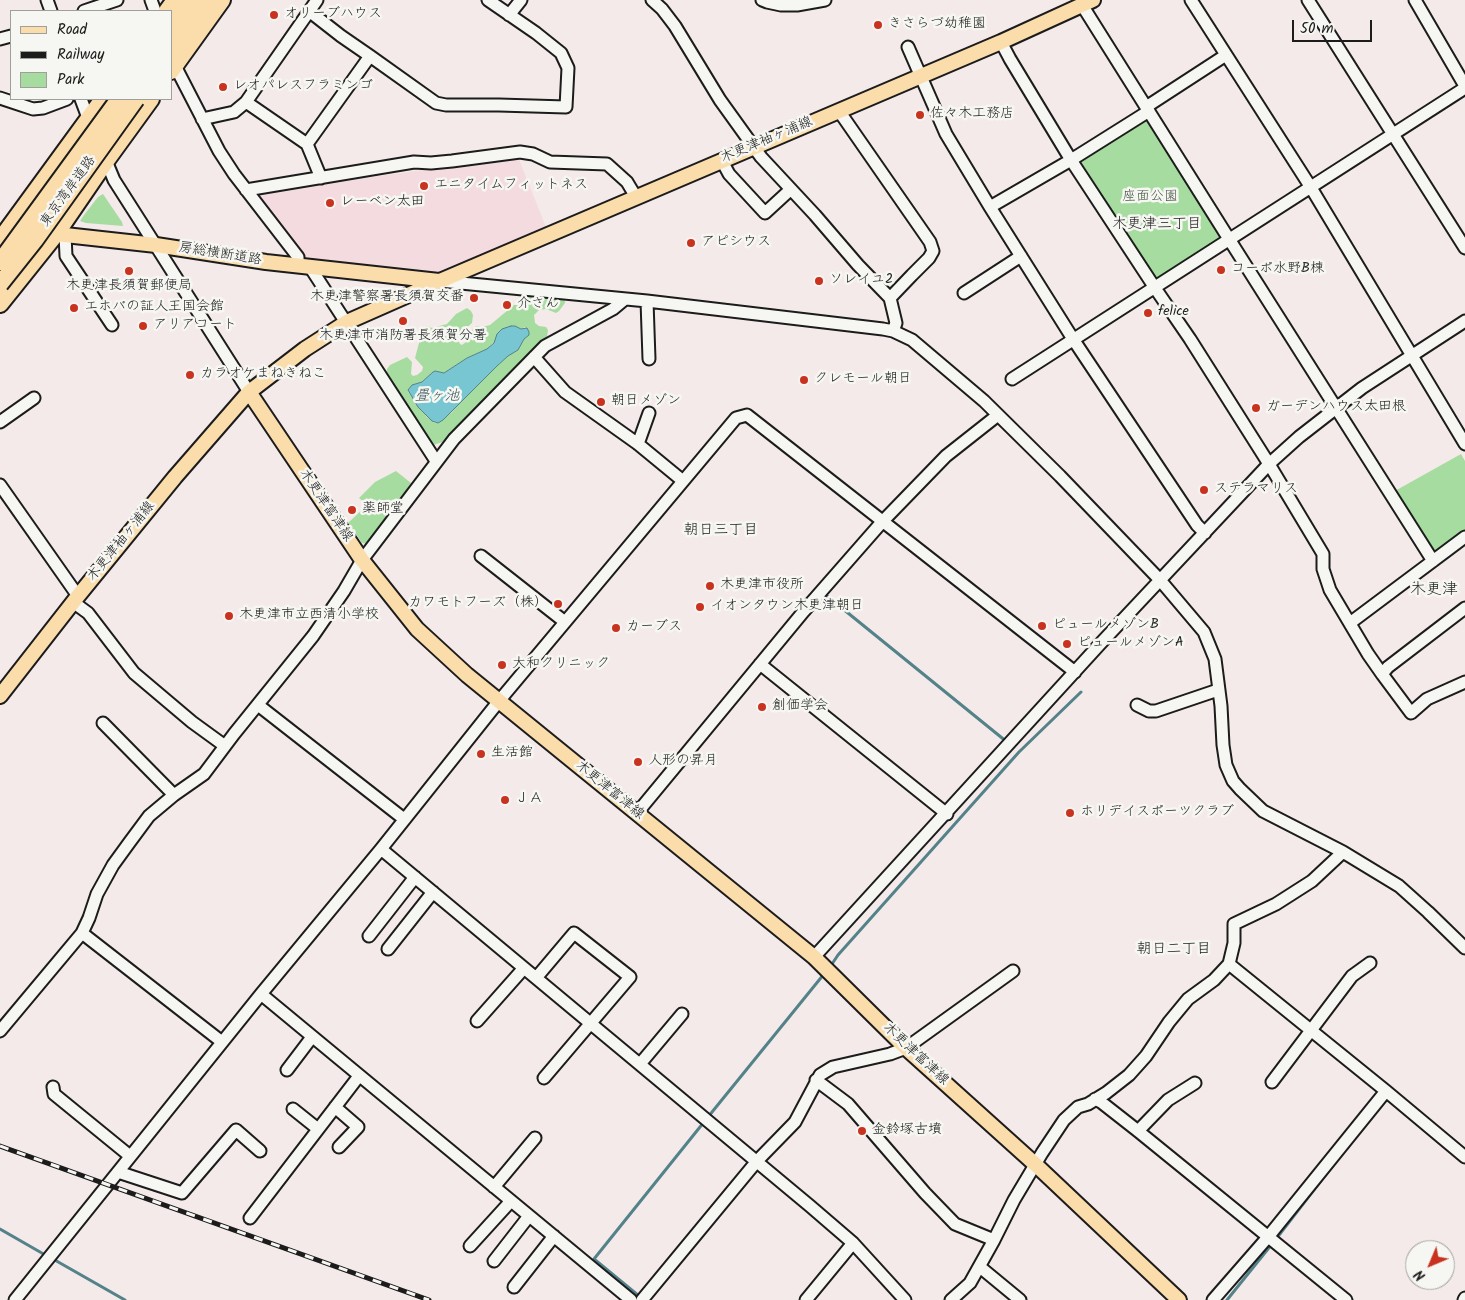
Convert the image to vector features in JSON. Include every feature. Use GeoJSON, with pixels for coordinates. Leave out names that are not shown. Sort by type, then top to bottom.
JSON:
{"type":"FeatureCollection","features":[{"type":"Feature","properties":{"kind":"highway"},"geometry":{"type":"LineString","coordinates":[[172,26],[191,0]]}},
{"type":"Feature","properties":{"kind":"highway"},"geometry":{"type":"LineString","coordinates":[[172,49],[207,0]]}},
{"type":"Feature","properties":{"kind":"highway"},"geometry":{"type":"LineString","coordinates":[[172,65],[222,0]]}},
{"type":"Feature","properties":{"kind":"highway"},"geometry":{"type":"LineString","coordinates":[[3,232],[102,100]]}},
{"type":"Feature","properties":{"kind":"highway","name":"東京湾岸道路"},"geometry":{"type":"LineString","coordinates":[[0,262],[118,100]]}},
{"type":"Feature","properties":{"kind":"highway","name":"東京湾岸道路"},"geometry":{"type":"LineString","coordinates":[[0,284],[35,240],[135,100]]}},
{"type":"Feature","properties":{"kind":"highway"},"geometry":{"type":"LineString","coordinates":[[0,304],[60,235],[106,161],[150,100]]}},
{"type":"Feature","properties":{"kind":"highway","name":"房総横断道路"},"geometry":{"type":"LineString","coordinates":[[3,232],[60,235]]}},
{"type":"Feature","properties":{"kind":"main road","name":"木更津袖ヶ浦線"},"geometry":{"type":"LineString","coordinates":[[440,281],[1001,42],[1088,2]]}},
{"type":"Feature","properties":{"kind":"main road","name":"房総横断道路"},"geometry":{"type":"LineString","coordinates":[[60,235],[156,245],[266,262],[440,281]]}},
{"type":"Feature","properties":{"kind":"main road"},"geometry":{"type":"LineString","coordinates":[[249,392],[292,359],[347,322],[440,281]]}},
{"type":"Feature","properties":{"kind":"main road","name":"木更津袖ヶ浦線"},"geometry":{"type":"LineString","coordinates":[[0,696],[75,599],[174,477],[249,392]]}},
{"type":"Feature","properties":{"kind":"main road","name":"木更津富津線"},"geometry":{"type":"LineString","coordinates":[[249,392],[362,560],[416,629],[451,662],[814,957],[906,1048],[1036,1165],[1179,1300]]}},
{"type":"Feature","properties":{"kind":"street"},"geometry":{"type":"LineString","coordinates":[[87,10],[117,0]]}},
{"type":"Feature","properties":{"kind":"street"},"geometry":{"type":"LineString","coordinates":[[202,119],[234,112],[246,102],[317,0]]}},
{"type":"Feature","properties":{"kind":"street"},"geometry":{"type":"LineString","coordinates":[[309,11],[436,103],[446,105],[566,107],[568,68],[561,53],[488,0]]}},
{"type":"Feature","properties":{"kind":"street"},"geometry":{"type":"LineString","coordinates":[[509,15],[521,0]]}},
{"type":"Feature","properties":{"kind":"street"},"geometry":{"type":"LineString","coordinates":[[652,0],[662,4],[720,100],[753,147],[858,265],[890,298],[896,323],[893,331]]}},
{"type":"Feature","properties":{"kind":"street"},"geometry":{"type":"LineString","coordinates":[[762,0],[781,5],[825,0]]}},
{"type":"Feature","properties":{"kind":"street"},"geometry":{"type":"LineString","coordinates":[[1191,0],[1310,186],[1465,444]]}},
{"type":"Feature","properties":{"kind":"street"},"geometry":{"type":"LineString","coordinates":[[1308,0],[1465,248]]}},
{"type":"Feature","properties":{"kind":"street"},"geometry":{"type":"LineString","coordinates":[[1012,379],[1465,87],[1415,0]]}},
{"type":"Feature","properties":{"kind":"street"},"geometry":{"type":"LineString","coordinates":[[1088,2],[1148,109],[1433,561]]}},
{"type":"Feature","properties":{"kind":"street"},"geometry":{"type":"LineString","coordinates":[[1001,42],[1072,160],[1190,339],[1269,464],[1323,554],[1323,569],[1330,590],[1382,674],[1411,712],[1427,699],[1465,682]]}},
{"type":"Feature","properties":{"kind":"street"},"geometry":{"type":"LineString","coordinates":[[908,47],[946,134],[990,207],[1073,339],[1197,526],[1206,533]]}},
{"type":"Feature","properties":{"kind":"street"},"geometry":{"type":"LineString","coordinates":[[990,207],[1072,160],[1226,55]]}},
{"type":"Feature","properties":{"kind":"street"},"geometry":{"type":"LineString","coordinates":[[307,144],[370,56]]}},
{"type":"Feature","properties":{"kind":"street"},"geometry":{"type":"LineString","coordinates":[[172,65],[224,159],[347,322],[436,461]]}},
{"type":"Feature","properties":{"kind":"street"},"geometry":{"type":"LineString","coordinates":[[0,98],[33,109],[44,108],[64,100]]}},
{"type":"Feature","properties":{"kind":"street"},"geometry":{"type":"LineString","coordinates":[[81,100],[114,180],[249,392]]}},
{"type":"Feature","properties":{"kind":"street"},"geometry":{"type":"LineString","coordinates":[[246,102],[307,144],[321,178]]}},
{"type":"Feature","properties":{"kind":"street"},"geometry":{"type":"LineString","coordinates":[[840,111],[930,242],[933,251],[929,258],[890,298]]}},
{"type":"Feature","properties":{"kind":"street"},"geometry":{"type":"LineString","coordinates":[[246,190],[414,162],[452,162],[520,152],[533,154],[550,162],[608,164],[627,182],[636,197]]}},
{"type":"Feature","properties":{"kind":"street"},"geometry":{"type":"LineString","coordinates":[[722,161],[729,174],[764,213],[790,190]]}},
{"type":"Feature","properties":{"kind":"street"},"geometry":{"type":"LineString","coordinates":[[60,235],[66,256],[112,325]]}},
{"type":"Feature","properties":{"kind":"street"},"geometry":{"type":"LineString","coordinates":[[964,294],[1021,256]]}},
{"type":"Feature","properties":{"kind":"street"},"geometry":{"type":"LineString","coordinates":[[440,281],[647,301],[893,331],[912,340],[998,415],[1060,476],[1160,580],[1204,632],[1214,659],[1221,706],[1226,765],[1233,781],[1264,811],[1343,852],[1399,886],[1465,948]]}},
{"type":"Feature","properties":{"kind":"street"},"geometry":{"type":"LineString","coordinates":[[0,1031],[82,933],[97,894],[113,865],[149,816],[174,795],[204,774],[313,636],[344,591],[362,560],[454,439],[545,346],[613,309],[625,299]]}},
{"type":"Feature","properties":{"kind":"street"},"geometry":{"type":"LineString","coordinates":[[647,301],[649,359]]}},
{"type":"Feature","properties":{"kind":"street"},"geometry":{"type":"LineString","coordinates":[[814,957],[1269,464],[1299,437],[1362,388],[1465,321]]}},
{"type":"Feature","properties":{"kind":"street"},"geometry":{"type":"LineString","coordinates":[[534,357],[565,392],[638,444],[683,481]]}},
{"type":"Feature","properties":{"kind":"street"},"geometry":{"type":"LineString","coordinates":[[0,422],[34,398]]}},
{"type":"Feature","properties":{"kind":"street"},"geometry":{"type":"LineString","coordinates":[[638,444],[648,413]]}},
{"type":"Feature","properties":{"kind":"street"},"geometry":{"type":"LineString","coordinates":[[15,1300],[499,701],[736,418],[747,415],[1075,672]]}},
{"type":"Feature","properties":{"kind":"street"},"geometry":{"type":"LineString","coordinates":[[637,813],[760,664],[882,522],[946,456],[998,415]]}},
{"type":"Feature","properties":{"kind":"street"},"geometry":{"type":"LineString","coordinates":[[1,487],[75,599],[134,673],[192,722],[225,746]]}},
{"type":"Feature","properties":{"kind":"street"},"geometry":{"type":"LineString","coordinates":[[1350,624],[1465,537]]}},
{"type":"Feature","properties":{"kind":"street"},"geometry":{"type":"LineString","coordinates":[[481,556],[565,622]]}},
{"type":"Feature","properties":{"kind":"street"},"geometry":{"type":"LineString","coordinates":[[1382,674],[1388,667],[1465,608]]}},
{"type":"Feature","properties":{"kind":"street"},"geometry":{"type":"LineString","coordinates":[[760,664],[947,814]]}},
{"type":"Feature","properties":{"kind":"street"},"geometry":{"type":"LineString","coordinates":[[1137,705],[1149,711],[1156,711],[1218,690]]}},
{"type":"Feature","properties":{"kind":"street"},"geometry":{"type":"LineString","coordinates":[[258,705],[404,818]]}},
{"type":"Feature","properties":{"kind":"street"},"geometry":{"type":"LineString","coordinates":[[103,723],[174,795]]}},
{"type":"Feature","properties":{"kind":"street"},"geometry":{"type":"LineString","coordinates":[[381,849],[854,1243],[905,1300]]}},
{"type":"Feature","properties":{"kind":"street"},"geometry":{"type":"LineString","coordinates":[[951,1300],[970,1283],[980,1268],[1014,1200],[1064,1120],[1078,1107],[1095,1099],[1129,1075],[1146,1056],[1169,1022],[1188,999],[1214,980],[1229,964],[1234,942],[1234,924],[1276,904],[1312,881],[1343,852]]}},
{"type":"Feature","properties":{"kind":"street"},"geometry":{"type":"LineString","coordinates":[[368,936],[415,878]]}},
{"type":"Feature","properties":{"kind":"street"},"geometry":{"type":"LineString","coordinates":[[388,950],[433,892]]}},
{"type":"Feature","properties":{"kind":"street"},"geometry":{"type":"LineString","coordinates":[[82,933],[222,1042]]}},
{"type":"Feature","properties":{"kind":"street"},"geometry":{"type":"LineString","coordinates":[[536,978],[574,933],[630,976],[544,1078]]}},
{"type":"Feature","properties":{"kind":"street"},"geometry":{"type":"LineString","coordinates":[[1229,964],[1465,1157]]}},
{"type":"Feature","properties":{"kind":"street"},"geometry":{"type":"LineString","coordinates":[[1272,1082],[1352,976],[1370,964]]}},
{"type":"Feature","properties":{"kind":"street"},"geometry":{"type":"LineString","coordinates":[[477,1021],[524,968]]}},
{"type":"Feature","properties":{"kind":"street"},"geometry":{"type":"LineString","coordinates":[[642,1300],[757,1161],[795,1122],[820,1075],[833,1068],[890,1054],[906,1048],[1013,971]]}},
{"type":"Feature","properties":{"kind":"street"},"geometry":{"type":"LineString","coordinates":[[261,994],[631,1300]]}},
{"type":"Feature","properties":{"kind":"street"},"geometry":{"type":"LineString","coordinates":[[640,1064],[682,1014]]}},
{"type":"Feature","properties":{"kind":"street"},"geometry":{"type":"LineString","coordinates":[[287,1070],[312,1036]]}},
{"type":"Feature","properties":{"kind":"street"},"geometry":{"type":"LineString","coordinates":[[250,1218],[359,1076]]}},
{"type":"Feature","properties":{"kind":"street"},"geometry":{"type":"LineString","coordinates":[[816,1080],[848,1104],[919,1186],[956,1224],[994,1240]]}},
{"type":"Feature","properties":{"kind":"street"},"geometry":{"type":"LineString","coordinates":[[1138,1131],[1168,1100],[1195,1083]]}},
{"type":"Feature","properties":{"kind":"street"},"geometry":{"type":"LineString","coordinates":[[53,1087],[54,1094],[130,1156]]}},
{"type":"Feature","properties":{"kind":"street"},"geometry":{"type":"LineString","coordinates":[[1214,1300],[1268,1237],[1386,1091]]}},
{"type":"Feature","properties":{"kind":"street"},"geometry":{"type":"LineString","coordinates":[[1095,1099],[1138,1131],[1346,1300]]}},
{"type":"Feature","properties":{"kind":"street"},"geometry":{"type":"LineString","coordinates":[[335,1107],[358,1127],[339,1147]]}},
{"type":"Feature","properties":{"kind":"street"},"geometry":{"type":"LineString","coordinates":[[293,1109],[318,1129]]}},
{"type":"Feature","properties":{"kind":"street"},"geometry":{"type":"LineString","coordinates":[[118,1172],[182,1193],[236,1130],[260,1151]]}},
{"type":"Feature","properties":{"kind":"street"},"geometry":{"type":"LineString","coordinates":[[494,1187],[535,1138]]}},
{"type":"Feature","properties":{"kind":"street"},"geometry":{"type":"LineString","coordinates":[[470,1246],[511,1201]]}},
{"type":"Feature","properties":{"kind":"street"},"geometry":{"type":"LineString","coordinates":[[494,1261],[529,1216]]}},
{"type":"Feature","properties":{"kind":"street"},"geometry":{"type":"LineString","coordinates":[[514,1287],[554,1236]]}},
{"type":"Feature","properties":{"kind":"street"},"geometry":{"type":"LineString","coordinates":[[806,1300],[854,1243]]}},
{"type":"Feature","properties":{"kind":"street"},"geometry":{"type":"LineString","coordinates":[[980,1268],[1020,1300]]}},
{"type":"Feature","properties":{"kind":"shaded area"},"geometry":{"type":"Polygon","coordinates":[[[518,157],[546,227],[440,278],[303,263],[254,193],[518,157]]]}},
{"type":"Feature","properties":{"kind":"green space","name":"座面公園"},"geometry":{"type":"Polygon","coordinates":[[[1146,120],[1221,236],[1220,239],[1160,278],[1154,276],[1080,161],[1146,120]]]}},
{"type":"Feature","properties":{"kind":"green space"},"geometry":{"type":"Polygon","coordinates":[[[103,194],[123,226],[80,221],[98,197],[103,194]]]}},
{"type":"Feature","properties":{"kind":"green space"},"geometry":{"type":"Polygon","coordinates":[[[529,294],[564,296],[565,303],[556,313],[546,309],[539,310],[534,315],[535,323],[546,327],[548,330],[543,346],[487,398],[483,399],[480,406],[446,441],[433,445],[427,444],[386,380],[387,369],[390,365],[407,357],[412,362],[411,374],[413,376],[422,371],[423,367],[415,358],[423,328],[427,326],[432,328],[447,324],[456,314],[467,308],[473,315],[472,323],[458,335],[458,340],[462,345],[469,340],[473,328],[490,325],[514,305],[520,305],[529,294]],[[525,327],[517,328],[496,340],[487,349],[467,358],[444,373],[433,372],[422,382],[412,385],[408,390],[409,393],[427,417],[438,423],[452,412],[497,366],[518,350],[524,339],[529,335],[525,327]]]}},
{"type":"Feature","properties":{"kind":"green space"},"geometry":{"type":"Polygon","coordinates":[[[1461,454],[1465,461],[1465,530],[1433,553],[1393,492],[1461,454]]]}},
{"type":"Feature","properties":{"kind":"green space"},"geometry":{"type":"Polygon","coordinates":[[[396,471],[411,483],[368,544],[362,543],[348,523],[367,505],[359,498],[375,482],[396,471]]]}},
{"type":"Feature","properties":{"kind":"water","name":"畳ヶ池"},"geometry":{"type":"Polygon","coordinates":[[[511,326],[521,329],[527,328],[529,332],[529,335],[524,339],[518,350],[497,366],[443,420],[438,423],[432,421],[418,407],[408,390],[412,385],[422,382],[435,371],[444,373],[467,358],[487,349],[494,343],[497,334],[502,329],[511,326]]]}},
{"type":"Feature","properties":{"kind":"waterway"},"geometry":{"type":"LineString","coordinates":[[827,596],[1007,742]]}},
{"type":"Feature","properties":{"kind":"waterway"},"geometry":{"type":"LineString","coordinates":[[832,964],[1019,752],[1081,692]]}},
{"type":"Feature","properties":{"kind":"waterway"},"geometry":{"type":"LineString","coordinates":[[708,1117],[824,974]]}},
{"type":"Feature","properties":{"kind":"waterway"},"geometry":{"type":"LineString","coordinates":[[639,1296],[594,1259],[704,1122]]}},
{"type":"Feature","properties":{"kind":"waterway"},"geometry":{"type":"LineString","coordinates":[[1276,1239],[1344,1151]]}},
{"type":"Feature","properties":{"kind":"waterway"},"geometry":{"type":"LineString","coordinates":[[0,1229],[47,1256]]}},
{"type":"Feature","properties":{"kind":"waterway"},"geometry":{"type":"LineString","coordinates":[[1227,1300],[1272,1244]]}},
{"type":"Feature","properties":{"kind":"waterway"},"geometry":{"type":"LineString","coordinates":[[53,1259],[125,1300]]}},
{"type":"Feature","properties":{"kind":"railway"},"geometry":{"type":"LineString","coordinates":[[0,1146],[429,1300]]}},
{"type":"Feature","properties":{"kind":"place","name":"オリーブハウス"},"geometry":{"type":"Point","coordinates":[274,15]}},
{"type":"Feature","properties":{"kind":"place","name":"きさらづ幼稚園"},"geometry":{"type":"Point","coordinates":[878,25]}},
{"type":"Feature","properties":{"kind":"place","name":"レオパレスフラミンゴ"},"geometry":{"type":"Point","coordinates":[223,87]}},
{"type":"Feature","properties":{"kind":"place","name":"佐々木工務店"},"geometry":{"type":"Point","coordinates":[920,115]}},
{"type":"Feature","properties":{"kind":"place","name":"エニタイムフィットネス"},"geometry":{"type":"Point","coordinates":[424,186]}},
{"type":"Feature","properties":{"kind":"place","name":"レーベン太田"},"geometry":{"type":"Point","coordinates":[330,203]}},
{"type":"Feature","properties":{"kind":"place","name":"アピシウス"},"geometry":{"type":"Point","coordinates":[691,243]}},
{"type":"Feature","properties":{"kind":"place","name":"コーポ水野B棟"},"geometry":{"type":"Point","coordinates":[1221,270]}},
{"type":"Feature","properties":{"kind":"place","name":"木更津長須賀郵便局"},"geometry":{"type":"Point","coordinates":[129,271]}},
{"type":"Feature","properties":{"kind":"place","name":"ソレイユ2"},"geometry":{"type":"Point","coordinates":[819,281]}},
{"type":"Feature","properties":{"kind":"place","name":"木更津警察署長須賀交番"},"geometry":{"type":"Point","coordinates":[474,298]}},
{"type":"Feature","properties":{"kind":"place","name":"介さん"},"geometry":{"type":"Point","coordinates":[507,305]}},
{"type":"Feature","properties":{"kind":"place","name":"エホバの証人王国会館"},"geometry":{"type":"Point","coordinates":[74,308]}},
{"type":"Feature","properties":{"kind":"place","name":"felice"},"geometry":{"type":"Point","coordinates":[1148,313]}},
{"type":"Feature","properties":{"kind":"place","name":"木更津市消防署長須賀分署"},"geometry":{"type":"Point","coordinates":[403,321]}},
{"type":"Feature","properties":{"kind":"place","name":"アリアコート"},"geometry":{"type":"Point","coordinates":[143,326]}},
{"type":"Feature","properties":{"kind":"place","name":"カラオケまねきねこ"},"geometry":{"type":"Point","coordinates":[190,375]}},
{"type":"Feature","properties":{"kind":"place","name":"クレモール朝日"},"geometry":{"type":"Point","coordinates":[804,380]}},
{"type":"Feature","properties":{"kind":"place","name":"朝日メゾン"},"geometry":{"type":"Point","coordinates":[601,402]}},
{"type":"Feature","properties":{"kind":"place","name":"ガーデンハウス太田根"},"geometry":{"type":"Point","coordinates":[1256,408]}},
{"type":"Feature","properties":{"kind":"place","name":"ステラマリス"},"geometry":{"type":"Point","coordinates":[1204,490]}},
{"type":"Feature","properties":{"kind":"place","name":"薬師堂"},"geometry":{"type":"Point","coordinates":[352,510]}},
{"type":"Feature","properties":{"kind":"place","name":"木更津市役所"},"geometry":{"type":"Point","coordinates":[710,586]}},
{"type":"Feature","properties":{"kind":"place","name":"カワモトフーズ（株）"},"geometry":{"type":"Point","coordinates":[558,604]}},
{"type":"Feature","properties":{"kind":"place","name":"イオンタウン木更津朝日"},"geometry":{"type":"Point","coordinates":[700,607]}},
{"type":"Feature","properties":{"kind":"place","name":"木更津市立西清小学校"},"geometry":{"type":"Point","coordinates":[229,616]}},
{"type":"Feature","properties":{"kind":"place","name":"ピュールメゾンB"},"geometry":{"type":"Point","coordinates":[1042,626]}},
{"type":"Feature","properties":{"kind":"place","name":"カーブス"},"geometry":{"type":"Point","coordinates":[616,628]}},
{"type":"Feature","properties":{"kind":"place","name":"ピュールメゾンA"},"geometry":{"type":"Point","coordinates":[1067,644]}},
{"type":"Feature","properties":{"kind":"place","name":"大和クリニック"},"geometry":{"type":"Point","coordinates":[502,665]}},
{"type":"Feature","properties":{"kind":"place","name":"創価学会"},"geometry":{"type":"Point","coordinates":[762,707]}},
{"type":"Feature","properties":{"kind":"place","name":"生活館"},"geometry":{"type":"Point","coordinates":[481,754]}},
{"type":"Feature","properties":{"kind":"place","name":"人形の昇月"},"geometry":{"type":"Point","coordinates":[638,762]}},
{"type":"Feature","properties":{"kind":"place","name":"ＪＡ"},"geometry":{"type":"Point","coordinates":[505,800]}},
{"type":"Feature","properties":{"kind":"place","name":"ホリデイスポーツクラブ"},"geometry":{"type":"Point","coordinates":[1070,813]}},
{"type":"Feature","properties":{"kind":"place","name":"金鈴塚古墳"},"geometry":{"type":"Point","coordinates":[862,1131]}},
{"type":"Feature","properties":{"kind":"district","name":"木更津三丁目"},"geometry":{"type":"Point","coordinates":[1157,225]}},
{"type":"Feature","properties":{"kind":"district","name":"朝日三丁目"},"geometry":{"type":"Point","coordinates":[721,531]}},
{"type":"Feature","properties":{"kind":"district","name":"木更津"},"geometry":{"type":"Point","coordinates":[1434,591]}},
{"type":"Feature","properties":{"kind":"district","name":"朝日二丁目"},"geometry":{"type":"Point","coordinates":[1174,950]}}]}
